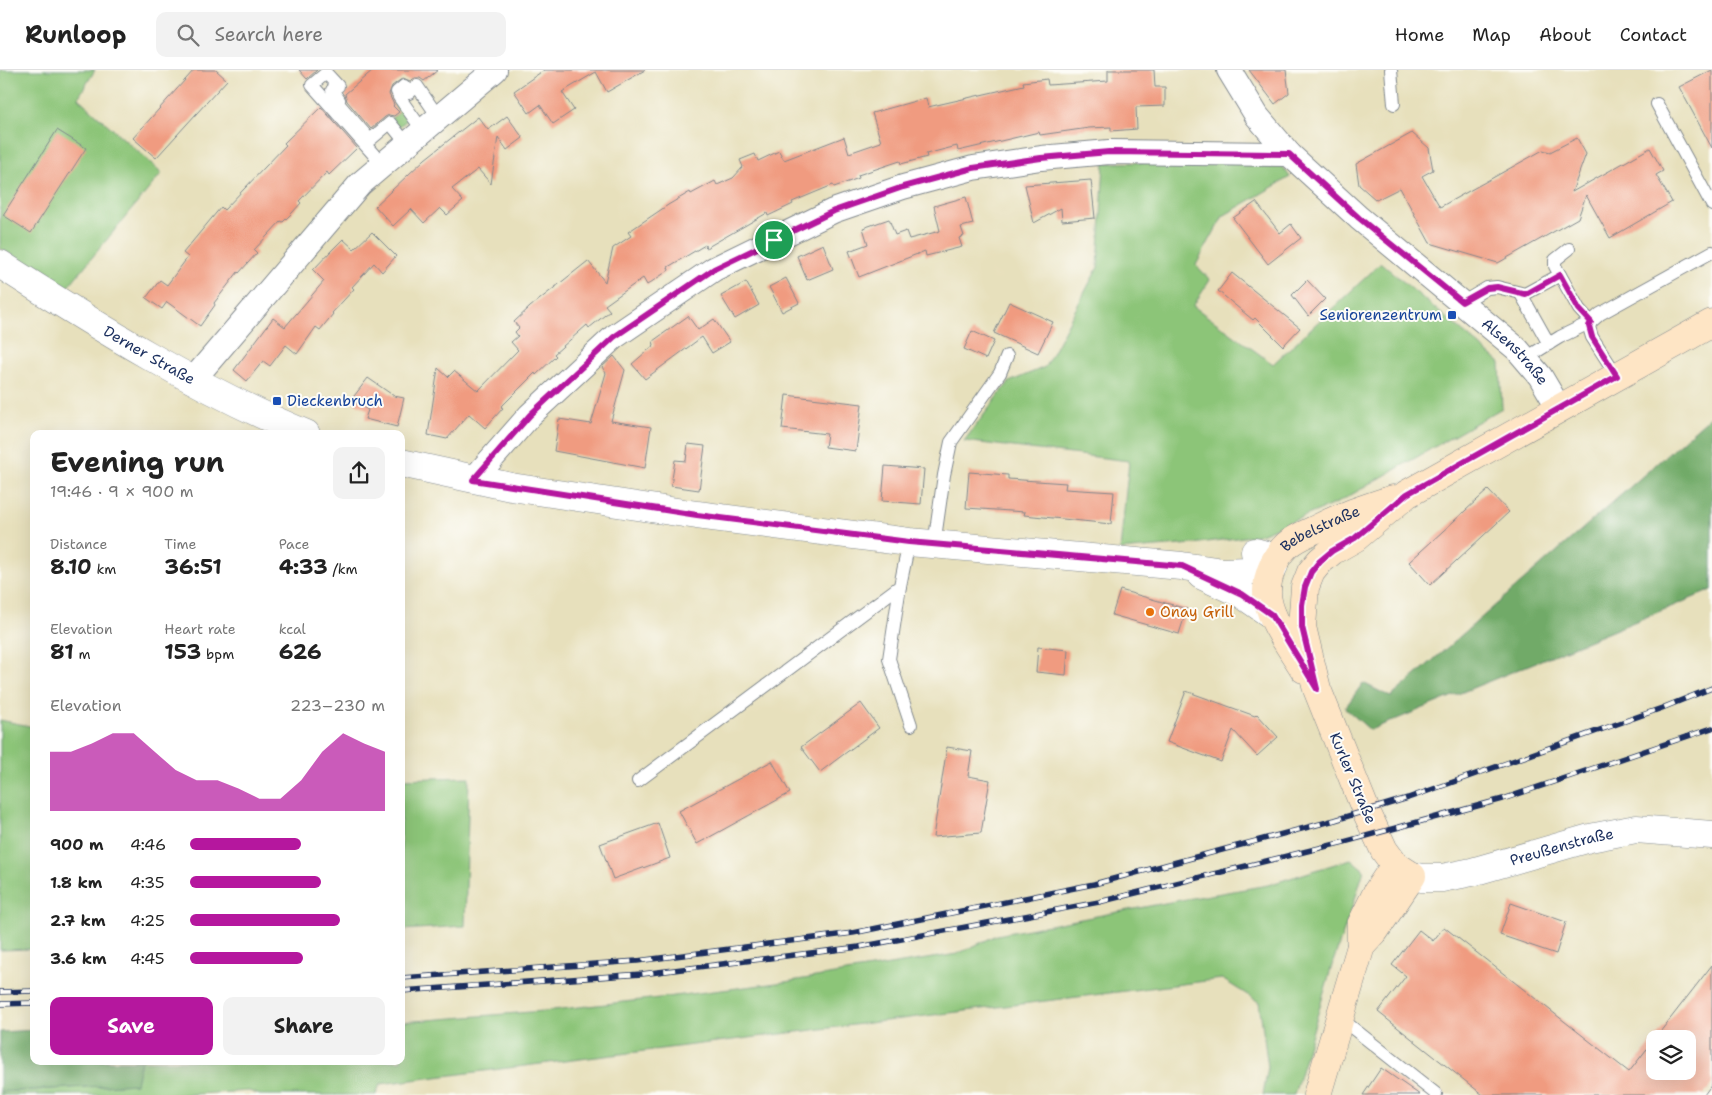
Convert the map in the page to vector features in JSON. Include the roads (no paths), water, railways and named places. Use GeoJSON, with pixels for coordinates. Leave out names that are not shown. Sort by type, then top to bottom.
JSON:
{"type":"FeatureCollection","features":[{"type":"Feature","properties":{"kind":"main road","name":"Bebelstraße"},"geometry":{"type":"LineString","coordinates":[[1332,551],[1355,538],[1407,494],[1712,323]]}},
{"type":"Feature","properties":{"kind":"main road","name":"Bebelstraße"},"geometry":{"type":"LineString","coordinates":[[1272,554],[1297,538],[1343,515],[1407,494]]}},
{"type":"Feature","properties":{"kind":"main road"},"geometry":{"type":"LineString","coordinates":[[1302,627],[1288,587],[1272,554],[1332,551]]}},
{"type":"Feature","properties":{"kind":"main road","name":"Kurler Straße"},"geometry":{"type":"LineString","coordinates":[[1332,551],[1311,572],[1305,587],[1302,605],[1302,627],[1317,689],[1366,811],[1384,850],[1403,870]]}},
{"type":"Feature","properties":{"kind":"main road","name":"Kurler Straße"},"geometry":{"type":"LineString","coordinates":[[1272,554],[1266,589],[1272,615],[1317,689]]}},
{"type":"Feature","properties":{"kind":"main road"},"geometry":{"type":"LineString","coordinates":[[1318,1095],[1361,946],[1361,925],[1377,892],[1403,870]]}},
{"type":"Feature","properties":{"kind":"street"},"geometry":{"type":"LineString","coordinates":[[192,380],[360,184],[495,70]]}},
{"type":"Feature","properties":{"kind":"street","name":"Alsenstraße"},"geometry":{"type":"LineString","coordinates":[[1229,70],[1257,116],[1289,154],[1359,218],[1517,349],[1540,376],[1559,408]]}},
{"type":"Feature","properties":{"kind":"street"},"geometry":{"type":"LineString","coordinates":[[473,480],[530,415],[614,337],[714,269],[834,211],[903,187],[973,168],[1041,158],[1109,152],[1289,154]]}},
{"type":"Feature","properties":{"kind":"street","name":"Derner Straße"},"geometry":{"type":"LineString","coordinates":[[0,264],[46,294],[192,380],[297,430]]}},
{"type":"Feature","properties":{"kind":"street"},"geometry":{"type":"LineString","coordinates":[[405,464],[473,480],[687,513],[922,544],[1182,566],[1222,572],[1247,571],[1272,554]]}},
{"type":"Feature","properties":{"kind":"street"},"geometry":{"type":"LineString","coordinates":[[1182,566],[1242,594],[1272,615]]}},
{"type":"Feature","properties":{"kind":"street","name":"Preußenstraße"},"geometry":{"type":"LineString","coordinates":[[1403,870],[1422,878],[1442,878],[1472,872],[1618,831],[1636,829],[1712,834]]}},
{"type":"Feature","properties":{"kind":"lane"},"geometry":{"type":"LineString","coordinates":[[1391,70],[1394,104]]}},
{"type":"Feature","properties":{"kind":"lane"},"geometry":{"type":"LineString","coordinates":[[383,165],[312,85],[326,73],[338,86],[332,90],[339,100],[337,102],[370,140],[390,123],[423,131]]}},
{"type":"Feature","properties":{"kind":"lane"},"geometry":{"type":"LineString","coordinates":[[1657,104],[1712,205]]}},
{"type":"Feature","properties":{"kind":"lane"},"geometry":{"type":"LineString","coordinates":[[1569,249],[1555,260],[1555,266],[1579,309],[1591,322]]}},
{"type":"Feature","properties":{"kind":"lane"},"geometry":{"type":"LineString","coordinates":[[1526,358],[1591,322],[1600,314],[1712,252]]}},
{"type":"Feature","properties":{"kind":"lane"},"geometry":{"type":"LineString","coordinates":[[1462,302],[1487,288],[1497,287],[1526,294],[1560,275]]}},
{"type":"Feature","properties":{"kind":"lane"},"geometry":{"type":"LineString","coordinates":[[1521,294],[1549,344]]}},
{"type":"Feature","properties":{"kind":"lane"},"geometry":{"type":"LineString","coordinates":[[1591,322],[1589,326],[1592,337],[1617,376]]}},
{"type":"Feature","properties":{"kind":"lane"},"geometry":{"type":"LineString","coordinates":[[911,725],[889,659],[900,586],[922,544],[944,475],[951,442],[1000,373],[1007,356]]}},
{"type":"Feature","properties":{"kind":"lane"},"geometry":{"type":"LineString","coordinates":[[638,781],[900,586]]}},
{"type":"Feature","properties":{"kind":"lane"},"geometry":{"type":"LineString","coordinates":[[1340,1018],[1436,1094]]}},
{"type":"Feature","properties":{"kind":"railway"},"geometry":{"type":"LineString","coordinates":[[405,978],[637,961],[853,933],[1094,884],[1335,820],[1408,798],[1662,708],[1712,688]]}},
{"type":"Feature","properties":{"kind":"railway"},"geometry":{"type":"LineString","coordinates":[[405,991],[642,974],[859,947],[1099,902],[1344,842],[1503,799],[1712,728]]}},
{"type":"Feature","properties":{"kind":"railway"},"geometry":{"type":"LineString","coordinates":[[0,992],[30,991]]}},
{"type":"Feature","properties":{"kind":"railway"},"geometry":{"type":"LineString","coordinates":[[0,1004],[30,1003]]}},
{"type":"Feature","properties":{"kind":"place","name":"Seniorenzentrum"},"geometry":{"type":"Point","coordinates":[1452,315]}},
{"type":"Feature","properties":{"kind":"place","name":"Dieckenbruch"},"geometry":{"type":"Point","coordinates":[277,401]}},
{"type":"Feature","properties":{"kind":"place","name":"Onay Grill"},"geometry":{"type":"Point","coordinates":[1150,612]}}]}
